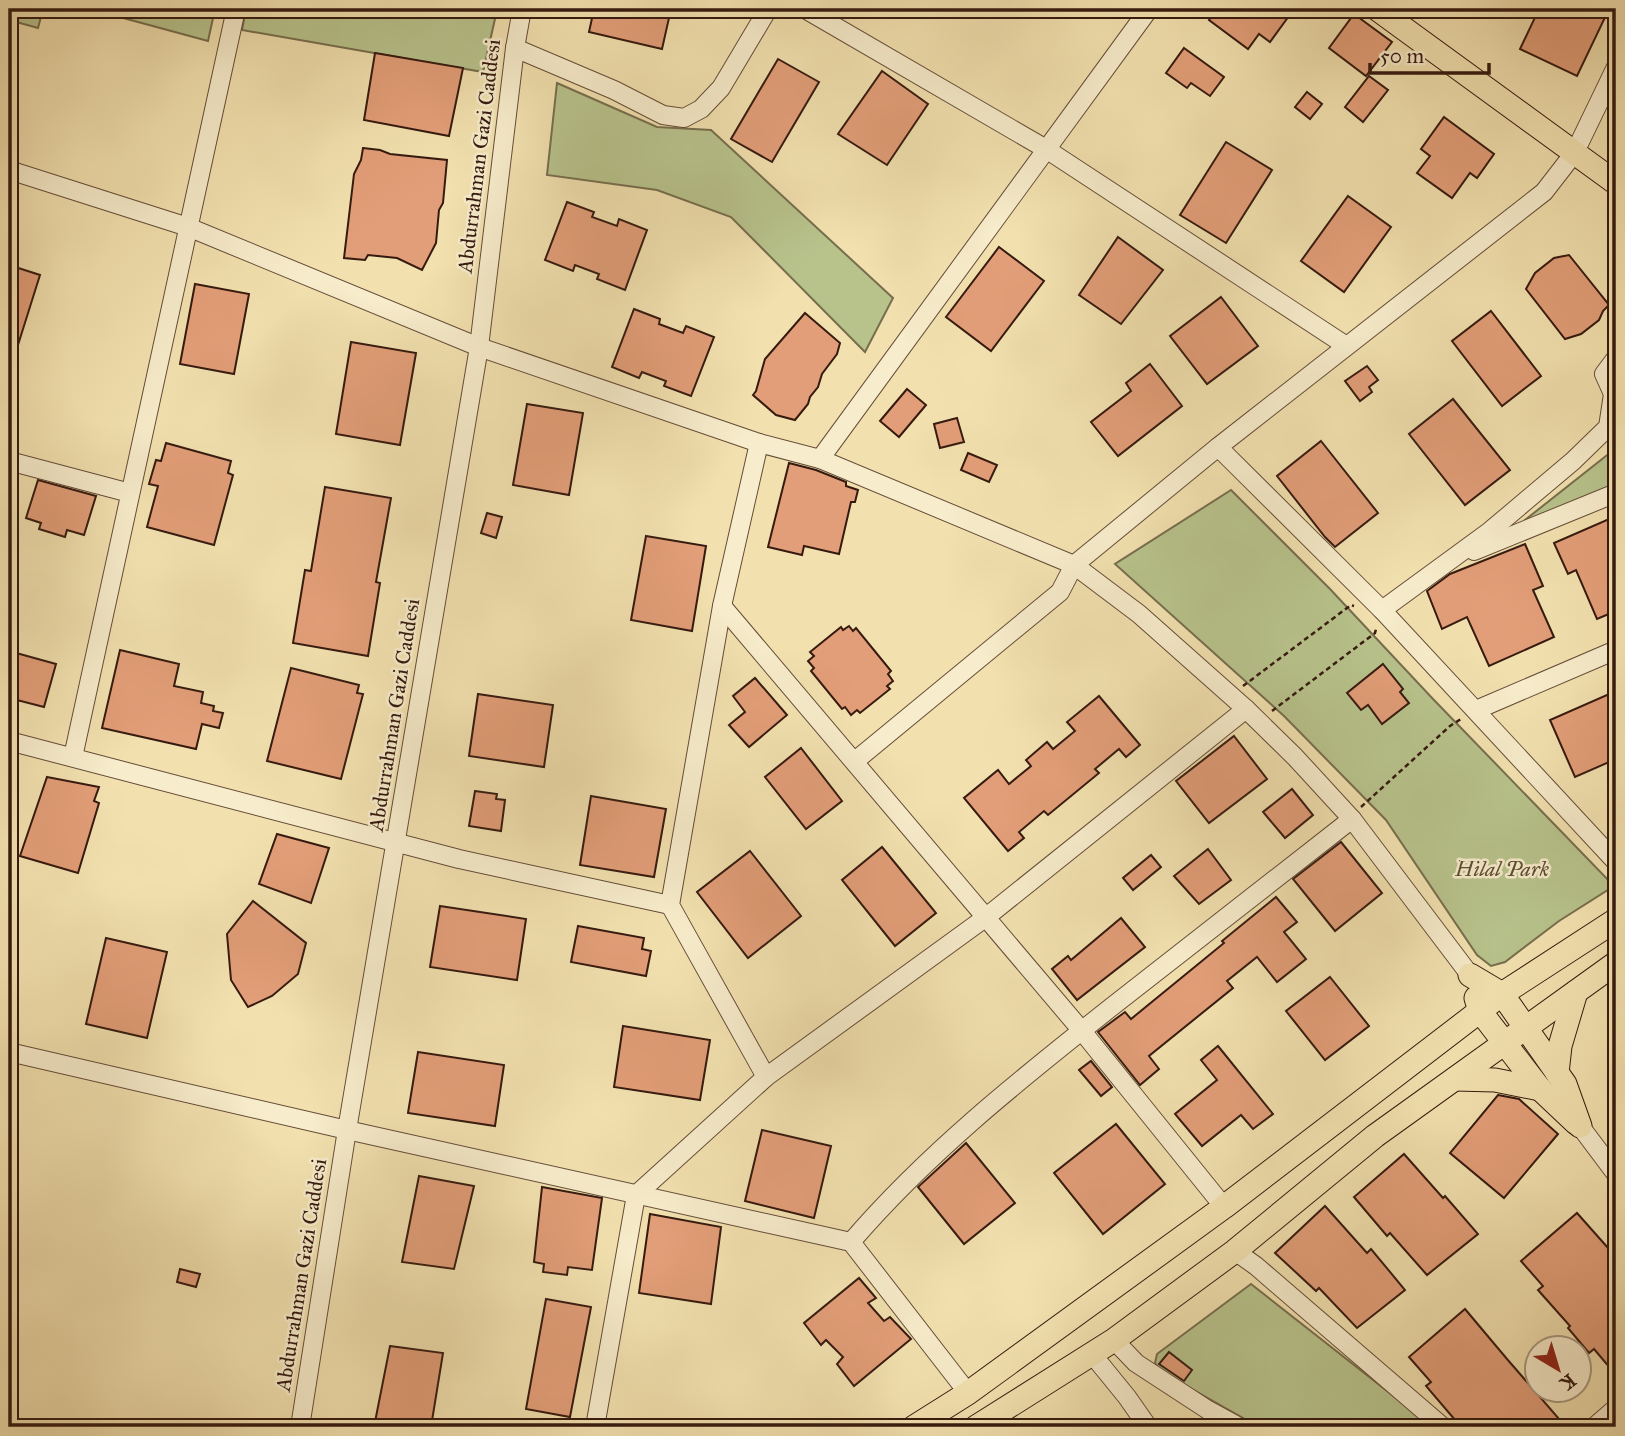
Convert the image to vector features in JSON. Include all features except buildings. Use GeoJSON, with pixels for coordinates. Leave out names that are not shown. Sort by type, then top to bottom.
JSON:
{"type":"FeatureCollection","features":[{"type":"Feature","properties":{"kind":"main road"},"geometry":{"type":"LineString","coordinates":[[1377,9],[1616,183]]}},
{"type":"Feature","properties":{"kind":"main road"},"geometry":{"type":"LineString","coordinates":[[914,1427],[968,1393],[1224,1207],[1502,994],[1616,920]]}},
{"type":"Feature","properties":{"kind":"main road"},"geometry":{"type":"LineString","coordinates":[[976,1427],[1114,1340],[1235,1251],[1375,1136],[1616,963]]}},
{"type":"Feature","properties":{"kind":"main road"},"geometry":{"type":"LineString","coordinates":[[1470,975],[1502,994],[1565,1084],[1580,1126]]}},
{"type":"Feature","properties":{"kind":"main road"},"geometry":{"type":"LineString","coordinates":[[1470,975],[1480,1012],[1540,1089],[1580,1126]]}},
{"type":"Feature","properties":{"kind":"main road"},"geometry":{"type":"LineString","coordinates":[[1557,1073],[1560,1046],[1576,992]]}},
{"type":"Feature","properties":{"kind":"main road"},"geometry":{"type":"LineString","coordinates":[[1455,1080],[1495,1080],[1540,1089]]}},
{"type":"Feature","properties":{"kind":"street"},"geometry":{"type":"LineString","coordinates":[[73,757],[236,9]]}},
{"type":"Feature","properties":{"kind":"street","name":"Abdurrahman Gazi Caddesi"},"geometry":{"type":"LineString","coordinates":[[300,1427],[347,1130],[479,346],[522,9]]}},
{"type":"Feature","properties":{"kind":"street"},"geometry":{"type":"LineString","coordinates":[[515,48],[614,90],[663,115],[684,118],[701,109],[720,88],[768,9]]}},
{"type":"Feature","properties":{"kind":"street"},"geometry":{"type":"LineString","coordinates":[[806,9],[1046,149],[1345,345]]}},
{"type":"Feature","properties":{"kind":"street"},"geometry":{"type":"LineString","coordinates":[[820,459],[1149,9]]}},
{"type":"Feature","properties":{"kind":"street"},"geometry":{"type":"LineString","coordinates":[[855,761],[1060,592],[1074,565],[1345,345],[1544,192],[1576,152],[1616,67]]}},
{"type":"Feature","properties":{"kind":"street"},"geometry":{"type":"LineString","coordinates":[[9,170],[188,227],[479,346],[759,443],[820,459],[1074,565],[1139,614],[1295,757],[1352,819],[1470,975]]}},
{"type":"Feature","properties":{"kind":"street"},"geometry":{"type":"LineString","coordinates":[[1382,610],[1490,530],[1573,461],[1608,427],[1615,395],[1604,374],[1616,358]]}},
{"type":"Feature","properties":{"kind":"street"},"geometry":{"type":"LineString","coordinates":[[759,443],[722,606],[670,905],[766,1077]]}},
{"type":"Feature","properties":{"kind":"street"},"geometry":{"type":"LineString","coordinates":[[1217,447],[1382,610],[1616,862]]}},
{"type":"Feature","properties":{"kind":"street"},"geometry":{"type":"LineString","coordinates":[[9,461],[130,493]]}},
{"type":"Feature","properties":{"kind":"street"},"geometry":{"type":"LineString","coordinates":[[1449,561],[1616,493]]}},
{"type":"Feature","properties":{"kind":"street"},"geometry":{"type":"LineString","coordinates":[[722,606],[1082,1031],[1224,1207]]}},
{"type":"Feature","properties":{"kind":"street"},"geometry":{"type":"LineString","coordinates":[[1476,710],[1616,650]]}},
{"type":"Feature","properties":{"kind":"street"},"geometry":{"type":"LineString","coordinates":[[596,1427],[636,1195],[766,1077],[985,918],[1252,715]]}},
{"type":"Feature","properties":{"kind":"street"},"geometry":{"type":"LineString","coordinates":[[9,741],[459,859],[670,905]]}},
{"type":"Feature","properties":{"kind":"street"},"geometry":{"type":"LineString","coordinates":[[851,1242],[943,1146],[1008,1091],[1352,819]]}},
{"type":"Feature","properties":{"kind":"street"},"geometry":{"type":"LineString","coordinates":[[9,1052],[851,1242],[968,1393]]}},
{"type":"Feature","properties":{"kind":"street"},"geometry":{"type":"LineString","coordinates":[[1580,1126],[1616,1174]]}},
{"type":"Feature","properties":{"kind":"street"},"geometry":{"type":"LineString","coordinates":[[1235,1251],[1256,1266],[1443,1427]]}},
{"type":"Feature","properties":{"kind":"street"},"geometry":{"type":"LineString","coordinates":[[1114,1340],[1136,1363],[1239,1427]]}},
{"type":"Feature","properties":{"kind":"street"},"geometry":{"type":"LineString","coordinates":[[1092,1354],[1148,1427]]}},
{"type":"Feature","properties":{"kind":"street"},"geometry":{"type":"LineString","coordinates":[[1594,1427],[1616,1408]]}},
{"type":"Feature","properties":{"kind":"path"},"geometry":{"type":"LineString","coordinates":[[1230,695],[1351,605],[1382,610],[1375,633],[1252,715]]}},
{"type":"Feature","properties":{"kind":"path"},"geometry":{"type":"LineString","coordinates":[[1352,819],[1364,804],[1450,726],[1476,710]]}},
{"type":"Feature","properties":{"kind":"green space"},"geometry":{"type":"Polygon","coordinates":[[[9,9],[43,9],[38,28],[9,20],[9,9]]]}},
{"type":"Feature","properties":{"kind":"green space"},"geometry":{"type":"Polygon","coordinates":[[[90,9],[215,9],[208,41],[90,9]]]}},
{"type":"Feature","properties":{"kind":"green space"},"geometry":{"type":"Polygon","coordinates":[[[246,9],[497,10],[483,72],[242,30],[246,9]]]}},
{"type":"Feature","properties":{"kind":"green space"},"geometry":{"type":"Polygon","coordinates":[[[557,83],[657,127],[711,130],[893,298],[865,352],[731,217],[657,190],[547,175],[557,83]]]}},
{"type":"Feature","properties":{"kind":"green space"},"geometry":{"type":"Polygon","coordinates":[[[1616,448],[1616,493],[1533,529],[1525,520],[1616,448]]]}},
{"type":"Feature","properties":{"kind":"green space","name":"Hilal Park"},"geometry":{"type":"Polygon","coordinates":[[[1231,490],[1330,589],[1614,886],[1559,921],[1505,962],[1491,966],[1477,955],[1386,820],[1284,716],[1115,564],[1231,490]]]}},
{"type":"Feature","properties":{"kind":"green space"},"geometry":{"type":"Polygon","coordinates":[[[1251,1284],[1433,1427],[1259,1427],[1160,1371],[1155,1363],[1157,1354],[1251,1284]]]}}]}
